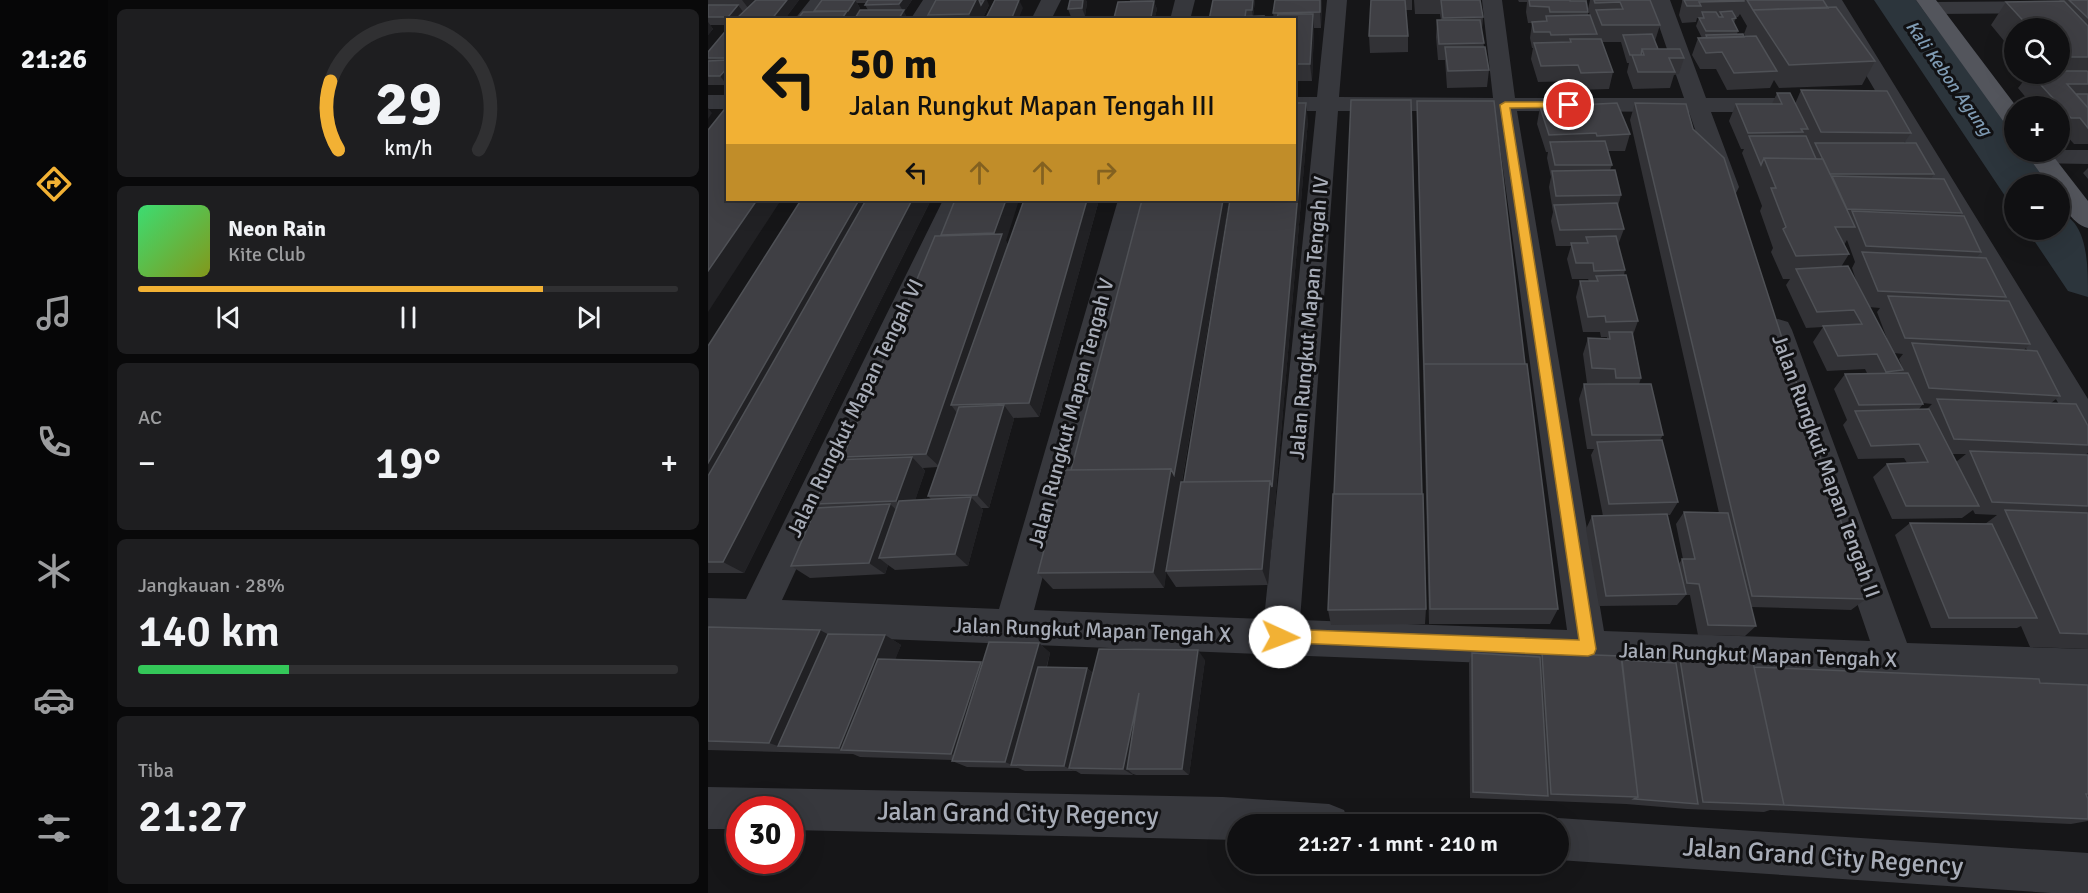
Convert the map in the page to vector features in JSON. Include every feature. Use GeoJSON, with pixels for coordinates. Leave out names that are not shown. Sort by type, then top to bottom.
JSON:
{"type":"FeatureCollection","features":[{"type":"Feature","properties":{"kind":"main road"},"geometry":{"type":"LineString","coordinates":[[1929,4],[2004,106]]}},
{"type":"Feature","properties":{"kind":"main road"},"geometry":{"type":"LineString","coordinates":[[2045,162],[2088,219]]}},
{"type":"Feature","properties":{"kind":"street"},"geometry":{"type":"LineString","coordinates":[[806,18],[820,0]]}},
{"type":"Feature","properties":{"kind":"street"},"geometry":{"type":"LineString","coordinates":[[921,18],[933,0]]}},
{"type":"Feature","properties":{"kind":"street"},"geometry":{"type":"LineString","coordinates":[[1042,18],[1051,0]]}},
{"type":"Feature","properties":{"kind":"street"},"geometry":{"type":"LineString","coordinates":[[1180,18],[1185,0]]}},
{"type":"Feature","properties":{"kind":"street","name":"Jalan Rungkut Mapan Tengah IV"},"geometry":{"type":"LineString","coordinates":[[1280,637],[1337,0]]}},
{"type":"Feature","properties":{"kind":"street"},"geometry":{"type":"LineString","coordinates":[[1492,0],[1505,105],[1588,649]]}},
{"type":"Feature","properties":{"kind":"street"},"geometry":{"type":"LineString","coordinates":[[1660,0],[1737,216]]}},
{"type":"Feature","properties":{"kind":"street"},"geometry":{"type":"LineString","coordinates":[[1832,0],[1885,106],[2088,426]]}},
{"type":"Feature","properties":{"kind":"street"},"geometry":{"type":"LineString","coordinates":[[1929,4],[1966,8],[2088,7]]}},
{"type":"Feature","properties":{"kind":"street"},"geometry":{"type":"LineString","coordinates":[[708,102],[725,114]]}},
{"type":"Feature","properties":{"kind":"street"},"geometry":{"type":"LineString","coordinates":[[1296,104],[1803,105]]}},
{"type":"Feature","properties":{"kind":"street"},"geometry":{"type":"LineString","coordinates":[[2070,156],[2088,157]]}},
{"type":"Feature","properties":{"kind":"street","name":"Jalan Rungkut Mapan Tengah VI"},"geometry":{"type":"LineString","coordinates":[[756,616],[955,201]]}},
{"type":"Feature","properties":{"kind":"street","name":"Jalan Rungkut Mapan Tengah V"},"geometry":{"type":"LineString","coordinates":[[1012,626],[1130,201]]}},
{"type":"Feature","properties":{"kind":"street","name":"Jalan Rungkut Mapan Tengah II"},"geometry":{"type":"LineString","coordinates":[[1769,305],[1895,660]]}},
{"type":"Feature","properties":{"kind":"street","name":"Jalan Rungkut Mapan Tengah X"},"geometry":{"type":"LineString","coordinates":[[708,615],[2088,668]]}},
{"type":"Feature","properties":{"kind":"street","name":"Jalan Grand City Regency"},"geometry":{"type":"LineString","coordinates":[[708,808],[1227,818]]}},
{"type":"Feature","properties":{"kind":"street","name":"Jalan Grand City Regency"},"geometry":{"type":"LineString","coordinates":[[1569,840],[2088,874]]}},
{"type":"Feature","properties":{"kind":"building"},"geometry":{"type":"Polygon","coordinates":[[[756,0],[787,0],[773,18],[737,18],[756,0]]]}},
{"type":"Feature","properties":{"kind":"building"},"geometry":{"type":"Polygon","coordinates":[[[822,0],[855,0],[848,11],[814,11],[822,0]]]}},
{"type":"Feature","properties":{"kind":"building"},"geometry":{"type":"Polygon","coordinates":[[[868,0],[902,0],[899,4],[865,5],[868,0]]]}},
{"type":"Feature","properties":{"kind":"building"},"geometry":{"type":"Polygon","coordinates":[[[936,0],[976,0],[969,14],[928,15],[936,0]]]}},
{"type":"Feature","properties":{"kind":"building"},"geometry":{"type":"Polygon","coordinates":[[[995,0],[1019,0],[1012,18],[986,18],[995,0]]]}},
{"type":"Feature","properties":{"kind":"building"},"geometry":{"type":"Polygon","coordinates":[[[1070,0],[1083,0],[1082,8],[1068,9],[1070,0]]]}},
{"type":"Feature","properties":{"kind":"building"},"geometry":{"type":"Polygon","coordinates":[[[1213,0],[1253,0],[1252,10],[1246,10],[1245,17],[1209,18],[1213,0]]]}},
{"type":"Feature","properties":{"kind":"building"},"geometry":{"type":"Polygon","coordinates":[[[1275,0],[1320,0],[1320,12],[1273,13],[1275,0]]]}},
{"type":"Feature","properties":{"kind":"building"},"geometry":{"type":"Polygon","coordinates":[[[1371,0],[1405,0],[1408,36],[1369,36],[1371,0]]]}},
{"type":"Feature","properties":{"kind":"building"},"geometry":{"type":"Polygon","coordinates":[[[1441,0],[1480,0],[1483,17],[1443,18],[1441,0]]]}},
{"type":"Feature","properties":{"kind":"building"},"geometry":{"type":"Polygon","coordinates":[[[1529,0],[1586,1],[1588,12],[1550,12],[1549,7],[1530,6],[1529,0]]]}},
{"type":"Feature","properties":{"kind":"building"},"geometry":{"type":"Polygon","coordinates":[[[1594,0],[1650,0],[1660,25],[1602,25],[1596,10],[1623,9],[1620,2],[1595,3],[1594,0]]]}},
{"type":"Feature","properties":{"kind":"building"},"geometry":{"type":"Polygon","coordinates":[[[1684,0],[1744,1],[1699,2],[1701,6],[1687,6],[1684,0]]]}},
{"type":"Feature","properties":{"kind":"building"},"geometry":{"type":"Polygon","coordinates":[[[1747,0],[1823,0],[1828,8],[1753,10],[1747,0]]]}},
{"type":"Feature","properties":{"kind":"building"},"geometry":{"type":"Polygon","coordinates":[[[2069,0],[2088,0],[2088,18],[2069,0]]]}},
{"type":"Feature","properties":{"kind":"building"},"geometry":{"type":"Polygon","coordinates":[[[1154,1],[1151,17],[1114,18],[1118,2],[1154,1]]]}},
{"type":"Feature","properties":{"kind":"building"},"geometry":{"type":"Polygon","coordinates":[[[2064,1],[2088,26],[2088,57],[2070,57],[2070,18],[2021,18],[2006,2],[2064,1]]]}},
{"type":"Feature","properties":{"kind":"building"},"geometry":{"type":"Polygon","coordinates":[[[708,5],[738,5],[728,17],[708,17],[708,5]]]}},
{"type":"Feature","properties":{"kind":"building"},"geometry":{"type":"Polygon","coordinates":[[[1836,7],[1875,61],[1789,65],[1753,10],[1836,7]]]}},
{"type":"Feature","properties":{"kind":"building"},"geometry":{"type":"Polygon","coordinates":[[[860,10],[904,10],[899,18],[855,18],[860,10]]]}},
{"type":"Feature","properties":{"kind":"building"},"geometry":{"type":"Polygon","coordinates":[[[847,11],[842,18],[798,18],[803,12],[847,11]]]}},
{"type":"Feature","properties":{"kind":"building"},"geometry":{"type":"Polygon","coordinates":[[[1732,11],[1736,18],[1732,19],[1738,31],[1706,31],[1699,18],[1704,18],[1702,12],[1716,12],[1719,17],[1723,17],[1720,12],[1732,11]]]}},
{"type":"Feature","properties":{"kind":"building"},"geometry":{"type":"Polygon","coordinates":[[[1278,14],[1313,14],[1310,64],[1296,64],[1296,18],[1277,18],[1278,14]]]}},
{"type":"Feature","properties":{"kind":"building"},"geometry":{"type":"Polygon","coordinates":[[[1590,15],[1597,34],[1551,35],[1550,32],[1534,32],[1532,22],[1547,21],[1546,16],[1590,15]]]}},
{"type":"Feature","properties":{"kind":"building"},"geometry":{"type":"Polygon","coordinates":[[[1264,16],[1264,18],[1231,17],[1264,16]]]}},
{"type":"Feature","properties":{"kind":"building"},"geometry":{"type":"Polygon","coordinates":[[[1437,20],[1480,20],[1484,43],[1439,44],[1437,20]]]}},
{"type":"Feature","properties":{"kind":"building"},"geometry":{"type":"Polygon","coordinates":[[[726,30],[726,58],[708,58],[708,52],[726,30]]]}},
{"type":"Feature","properties":{"kind":"building"},"geometry":{"type":"Polygon","coordinates":[[[1652,34],[1658,49],[1642,49],[1641,55],[1630,55],[1623,35],[1652,34]]]}},
{"type":"Feature","properties":{"kind":"building"},"geometry":{"type":"Polygon","coordinates":[[[1743,34],[1744,37],[1707,38],[1706,35],[1743,34]]]}},
{"type":"Feature","properties":{"kind":"building"},"geometry":{"type":"Polygon","coordinates":[[[1756,36],[1777,71],[1734,73],[1722,52],[1706,53],[1698,38],[1756,36]]]}},
{"type":"Feature","properties":{"kind":"building"},"geometry":{"type":"Polygon","coordinates":[[[1570,39],[1601,39],[1613,72],[1581,73],[1578,65],[1541,66],[1534,43],[1571,42],[1570,39]]]}},
{"type":"Feature","properties":{"kind":"building"},"geometry":{"type":"Polygon","coordinates":[[[1445,47],[1485,47],[1489,70],[1448,71],[1445,47]]]}},
{"type":"Feature","properties":{"kind":"building"},"geometry":{"type":"Polygon","coordinates":[[[1642,49],[1680,49],[1684,58],[1669,58],[1675,72],[1638,72],[1632,55],[1644,55],[1642,49]]]}},
{"type":"Feature","properties":{"kind":"building"},"geometry":{"type":"Polygon","coordinates":[[[726,60],[726,69],[720,76],[708,76],[708,61],[726,60]]]}},
{"type":"Feature","properties":{"kind":"building"},"geometry":{"type":"Polygon","coordinates":[[[2070,71],[2087,71],[2088,84],[2070,84],[2070,71]]]}},
{"type":"Feature","properties":{"kind":"building"},"geometry":{"type":"Polygon","coordinates":[[[2040,84],[2067,84],[2088,108],[2088,128],[2080,118],[2070,117],[2070,96],[2051,96],[2040,84]]]}},
{"type":"Feature","properties":{"kind":"building"},"geometry":{"type":"Polygon","coordinates":[[[1801,90],[1887,91],[1911,133],[1821,132],[1801,90]]]}},
{"type":"Feature","properties":{"kind":"building"},"geometry":{"type":"Polygon","coordinates":[[[1777,93],[1790,93],[1808,129],[1801,129],[1803,132],[1748,133],[1736,104],[1782,104],[1777,93]]]}},
{"type":"Feature","properties":{"kind":"building"},"geometry":{"type":"Polygon","coordinates":[[[2076,94],[2088,94],[2088,108],[2076,94]]]}},
{"type":"Feature","properties":{"kind":"building"},"geometry":{"type":"Polygon","coordinates":[[[1351,100],[1411,100],[1422,494],[1334,494],[1351,100]]]}},
{"type":"Feature","properties":{"kind":"building"},"geometry":{"type":"Polygon","coordinates":[[[1417,101],[1494,101],[1525,364],[1424,364],[1424,370],[1417,101]]]}},
{"type":"Feature","properties":{"kind":"building"},"geometry":{"type":"Polygon","coordinates":[[[1296,103],[1306,103],[1272,487],[1270,481],[1184,482],[1230,201],[1296,201],[1296,103]]]}},
{"type":"Feature","properties":{"kind":"building"},"geometry":{"type":"Polygon","coordinates":[[[1617,103],[1630,134],[1549,135],[1540,107],[1617,103]]]}},
{"type":"Feature","properties":{"kind":"building"},"geometry":{"type":"Polygon","coordinates":[[[1635,103],[1686,104],[1693,129],[1724,158],[1866,599],[1752,596],[1635,103]]]}},
{"type":"Feature","properties":{"kind":"building"},"geometry":{"type":"Polygon","coordinates":[[[726,108],[726,201],[756,201],[708,271],[708,130],[726,108]]]}},
{"type":"Feature","properties":{"kind":"building"},"geometry":{"type":"Polygon","coordinates":[[[1749,136],[1806,136],[1816,159],[1764,158],[1761,165],[1749,136]]]}},
{"type":"Feature","properties":{"kind":"building"},"geometry":{"type":"Polygon","coordinates":[[[1605,141],[1612,165],[1555,165],[1550,142],[1605,141]]]}},
{"type":"Feature","properties":{"kind":"building"},"geometry":{"type":"Polygon","coordinates":[[[1815,143],[1916,143],[1934,174],[1830,174],[1815,143]]]}},
{"type":"Feature","properties":{"kind":"building"},"geometry":{"type":"Polygon","coordinates":[[[1764,158],[1823,159],[1855,227],[1835,227],[1849,254],[1796,256],[1783,229],[1786,227],[1771,188],[1776,188],[1764,158]]]}},
{"type":"Feature","properties":{"kind":"building"},"geometry":{"type":"Polygon","coordinates":[[[1615,170],[1621,195],[1556,196],[1552,171],[1615,170]]]}},
{"type":"Feature","properties":{"kind":"building"},"geometry":{"type":"Polygon","coordinates":[[[1832,176],[1944,179],[1962,213],[1847,209],[1832,176]]]}},
{"type":"Feature","properties":{"kind":"building"},"geometry":{"type":"Polygon","coordinates":[[[800,201],[858,201],[708,463],[708,346],[800,201]]]}},
{"type":"Feature","properties":{"kind":"building"},"geometry":{"type":"Polygon","coordinates":[[[865,201],[911,201],[723,562],[708,562],[708,476],[865,201]]]}},
{"type":"Feature","properties":{"kind":"building"},"geometry":{"type":"Polygon","coordinates":[[[955,201],[1006,201],[994,233],[941,235],[955,201]]]}},
{"type":"Feature","properties":{"kind":"building"},"geometry":{"type":"Polygon","coordinates":[[[1024,201],[1087,201],[1029,403],[951,405],[1024,201]]]}},
{"type":"Feature","properties":{"kind":"building"},"geometry":{"type":"Polygon","coordinates":[[[1142,201],[1223,201],[1174,475],[1171,469],[1071,470],[1142,201]]]}},
{"type":"Feature","properties":{"kind":"building"},"geometry":{"type":"Polygon","coordinates":[[[1617,203],[1624,229],[1560,230],[1554,205],[1617,203]]]}},
{"type":"Feature","properties":{"kind":"building"},"geometry":{"type":"Polygon","coordinates":[[[1852,211],[1964,216],[1981,252],[1866,246],[1852,211]]]}},
{"type":"Feature","properties":{"kind":"building"},"geometry":{"type":"Polygon","coordinates":[[[1002,234],[926,454],[843,457],[935,236],[1002,234]]]}},
{"type":"Feature","properties":{"kind":"building"},"geometry":{"type":"Polygon","coordinates":[[[1616,236],[1625,270],[1594,271],[1593,263],[1576,263],[1571,243],[1588,243],[1586,237],[1616,236]]]}},
{"type":"Feature","properties":{"kind":"building"},"geometry":{"type":"Polygon","coordinates":[[[1862,252],[1986,258],[2006,297],[1878,291],[1862,252]]]}},
{"type":"Feature","properties":{"kind":"building"},"geometry":{"type":"Polygon","coordinates":[[[1848,266],[1903,370],[1886,372],[1877,354],[1838,356],[1823,326],[1862,324],[1854,310],[1817,312],[1796,269],[1848,266]]]}},
{"type":"Feature","properties":{"kind":"building"},"geometry":{"type":"Polygon","coordinates":[[[1626,275],[1638,321],[1606,322],[1605,316],[1588,317],[1580,281],[1598,281],[1596,276],[1626,275]]]}},
{"type":"Feature","properties":{"kind":"building"},"geometry":{"type":"Polygon","coordinates":[[[1888,296],[2009,301],[2030,344],[1905,338],[1888,296]]]}},
{"type":"Feature","properties":{"kind":"building"},"geometry":{"type":"Polygon","coordinates":[[[1609,332],[1632,332],[1641,378],[1616,378],[1615,369],[1592,368],[1588,338],[1610,339],[1609,332]]]}},
{"type":"Feature","properties":{"kind":"building"},"geometry":{"type":"Polygon","coordinates":[[[1912,343],[2037,351],[2060,396],[1929,388],[1912,343]]]}},
{"type":"Feature","properties":{"kind":"building"},"geometry":{"type":"Polygon","coordinates":[[[1424,364],[1527,364],[1558,609],[1430,609],[1424,364]]]}},
{"type":"Feature","properties":{"kind":"building"},"geometry":{"type":"Polygon","coordinates":[[[1908,373],[1923,404],[1859,405],[1845,374],[1908,373]]]}},
{"type":"Feature","properties":{"kind":"building"},"geometry":{"type":"Polygon","coordinates":[[[1584,384],[1651,384],[1663,435],[1592,435],[1584,384]]]}},
{"type":"Feature","properties":{"kind":"building"},"geometry":{"type":"Polygon","coordinates":[[[1937,399],[2076,404],[2088,426],[2088,445],[1954,439],[1937,399]]]}},
{"type":"Feature","properties":{"kind":"building"},"geometry":{"type":"Polygon","coordinates":[[[1004,405],[977,495],[928,496],[959,407],[1004,405]]]}},
{"type":"Feature","properties":{"kind":"building"},"geometry":{"type":"Polygon","coordinates":[[[1929,409],[1979,506],[1906,506],[1887,464],[1928,462],[1919,444],[1871,446],[1855,411],[1929,409]]]}},
{"type":"Feature","properties":{"kind":"building"},"geometry":{"type":"Polygon","coordinates":[[[1662,440],[1678,502],[1609,504],[1597,442],[1662,440]]]}},
{"type":"Feature","properties":{"kind":"building"},"geometry":{"type":"Polygon","coordinates":[[[1970,451],[2088,455],[2088,506],[1992,502],[1970,451]]]}},
{"type":"Feature","properties":{"kind":"building"},"geometry":{"type":"Polygon","coordinates":[[[912,457],[896,501],[815,504],[833,460],[912,457]]]}},
{"type":"Feature","properties":{"kind":"building"},"geometry":{"type":"Polygon","coordinates":[[[1171,469],[1153,572],[1038,573],[1065,470],[1171,469]]]}},
{"type":"Feature","properties":{"kind":"building"},"geometry":{"type":"Polygon","coordinates":[[[1270,481],[1262,569],[1166,571],[1181,482],[1270,481]]]}},
{"type":"Feature","properties":{"kind":"building"},"geometry":{"type":"Polygon","coordinates":[[[1333,494],[1423,494],[1426,609],[1328,610],[1333,494]]]}},
{"type":"Feature","properties":{"kind":"building"},"geometry":{"type":"Polygon","coordinates":[[[971,497],[955,554],[879,558],[899,501],[971,497]]]}},
{"type":"Feature","properties":{"kind":"building"},"geometry":{"type":"Polygon","coordinates":[[[890,504],[869,563],[791,566],[816,508],[890,504]]]}},
{"type":"Feature","properties":{"kind":"building"},"geometry":{"type":"Polygon","coordinates":[[[2005,510],[2088,513],[2088,634],[2060,633],[2005,510]]]}},
{"type":"Feature","properties":{"kind":"building"},"geometry":{"type":"Polygon","coordinates":[[[1684,512],[1728,513],[1756,626],[1708,625],[1699,584],[1687,583],[1682,559],[1695,559],[1684,512]]]}},
{"type":"Feature","properties":{"kind":"building"},"geometry":{"type":"Polygon","coordinates":[[[1667,514],[1686,594],[1606,596],[1592,516],[1667,514]]]}},
{"type":"Feature","properties":{"kind":"building"},"geometry":{"type":"Polygon","coordinates":[[[1910,523],[1992,524],[2037,618],[1949,618],[1910,523]]]}},
{"type":"Feature","properties":{"kind":"building"},"geometry":{"type":"Polygon","coordinates":[[[708,627],[820,630],[769,743],[708,741],[708,627]]]}},
{"type":"Feature","properties":{"kind":"building"},"geometry":{"type":"Polygon","coordinates":[[[828,634],[885,635],[839,748],[778,746],[828,634]]]}},
{"type":"Feature","properties":{"kind":"building"},"geometry":{"type":"Polygon","coordinates":[[[989,642],[1039,643],[1005,762],[952,761],[989,642]]]}},
{"type":"Feature","properties":{"kind":"building"},"geometry":{"type":"Polygon","coordinates":[[[1099,649],[1198,650],[1182,769],[1127,769],[1139,693],[1123,769],[1069,768],[1099,649]]]}},
{"type":"Feature","properties":{"kind":"building"},"geometry":{"type":"Polygon","coordinates":[[[1472,653],[1540,657],[1548,796],[1473,792],[1472,653]]]}},
{"type":"Feature","properties":{"kind":"building"},"geometry":{"type":"Polygon","coordinates":[[[1542,653],[1621,656],[1638,797],[1551,794],[1542,653]]]}},
{"type":"Feature","properties":{"kind":"building"},"geometry":{"type":"Polygon","coordinates":[[[878,659],[981,662],[951,754],[841,750],[878,659]]]}},
{"type":"Feature","properties":{"kind":"building"},"geometry":{"type":"Polygon","coordinates":[[[1680,659],[1753,662],[1784,805],[1703,802],[1680,659]]]}},
{"type":"Feature","properties":{"kind":"building"},"geometry":{"type":"Polygon","coordinates":[[[1622,660],[1676,663],[1698,804],[1634,799],[1638,797],[1622,660]]]}},
{"type":"Feature","properties":{"kind":"building"},"geometry":{"type":"Polygon","coordinates":[[[1038,667],[1087,668],[1064,766],[1011,765],[1038,667]]]}},
{"type":"Feature","properties":{"kind":"building"},"geometry":{"type":"Polygon","coordinates":[[[1754,667],[2039,679],[2040,683],[2088,685],[2088,794],[2086,794],[2088,819],[1784,805],[1754,667]]]}},
{"type":"Feature","properties":{"kind":"waterway","name":"Kali Kebon Agung"},"geometry":{"type":"LineString","coordinates":[[1895,0],[2017,174]]}},
{"type":"Feature","properties":{"kind":"waterway","name":"Kali Kebon Agung"},"geometry":{"type":"LineString","coordinates":[[2062,240],[2088,276]]}},
{"type":"Feature","properties":{"kind":"route"},"geometry":{"type":"LineString","coordinates":[[1280,637],[1588,649],[1505,105],[1569,105]]}}]}
